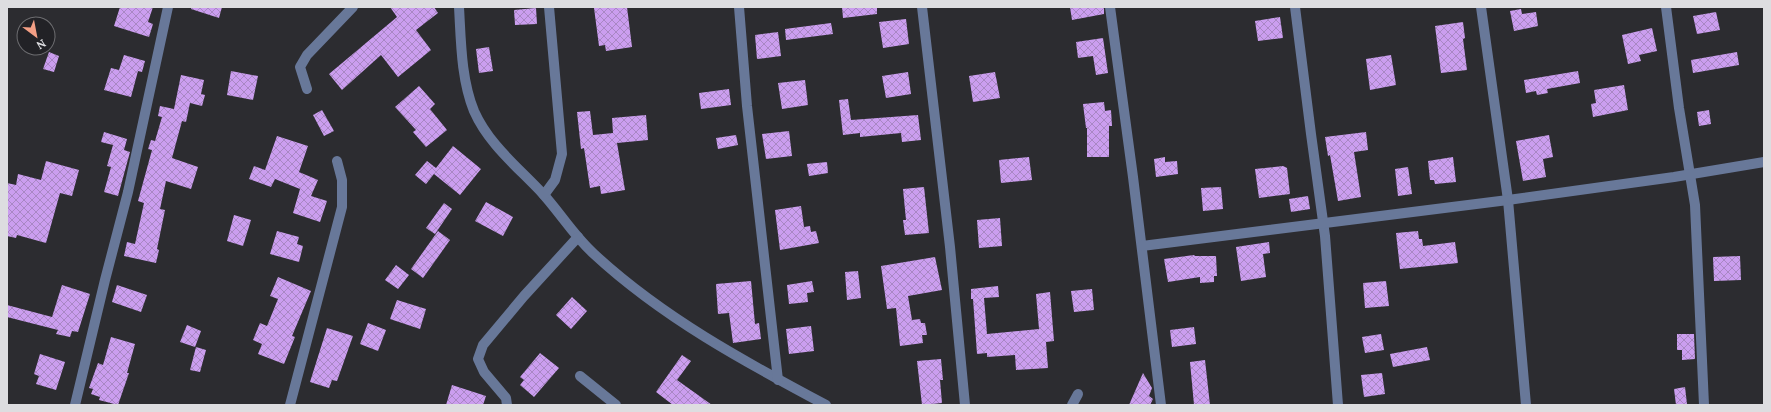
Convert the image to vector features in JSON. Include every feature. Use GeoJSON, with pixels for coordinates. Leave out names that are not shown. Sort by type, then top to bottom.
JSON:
{"type":"FeatureCollection","features":[{"type":"Feature","properties":{"kind":"street"},"geometry":{"type":"LineString","coordinates":[[75,405],[128,192],[168,7]]}},
{"type":"Feature","properties":{"kind":"street"},"geometry":{"type":"LineString","coordinates":[[307,89],[300,67],[307,55],[353,7]]}},
{"type":"Feature","properties":{"kind":"street"},"geometry":{"type":"LineString","coordinates":[[459,7],[462,59],[468,91],[474,111],[486,132],[499,148],[544,195],[578,237],[594,254],[629,284],[691,328],[754,367],[826,405]]}},
{"type":"Feature","properties":{"kind":"street"},"geometry":{"type":"LineString","coordinates":[[544,195],[555,180],[562,154],[549,7]]}},
{"type":"Feature","properties":{"kind":"street"},"geometry":{"type":"LineString","coordinates":[[739,7],[747,106],[778,380]]}},
{"type":"Feature","properties":{"kind":"street"},"geometry":{"type":"LineString","coordinates":[[922,7],[950,247],[964,405]]}},
{"type":"Feature","properties":{"kind":"street"},"geometry":{"type":"LineString","coordinates":[[1110,7],[1142,246],[1161,405]]}},
{"type":"Feature","properties":{"kind":"street"},"geometry":{"type":"LineString","coordinates":[[1296,7],[1323,222],[1338,405]]}},
{"type":"Feature","properties":{"kind":"street"},"geometry":{"type":"LineString","coordinates":[[1481,7],[1508,200],[1526,405]]}},
{"type":"Feature","properties":{"kind":"street"},"geometry":{"type":"LineString","coordinates":[[1666,7],[1679,108],[1691,173],[1695,205],[1704,405]]}},
{"type":"Feature","properties":{"kind":"street"},"geometry":{"type":"LineString","coordinates":[[290,405],[342,206],[342,180],[337,160]]}},
{"type":"Feature","properties":{"kind":"street"},"geometry":{"type":"LineString","coordinates":[[1142,246],[1323,222],[1508,200],[1764,162]]}},
{"type":"Feature","properties":{"kind":"street"},"geometry":{"type":"LineString","coordinates":[[507,405],[506,398],[484,372],[478,359],[483,345],[524,296],[578,237]]}},
{"type":"Feature","properties":{"kind":"street"},"geometry":{"type":"LineString","coordinates":[[580,376],[616,405]]}},
{"type":"Feature","properties":{"kind":"street"},"geometry":{"type":"LineString","coordinates":[[1072,405],[1078,394]]}},
{"type":"Feature","properties":{"kind":"building"},"geometry":{"type":"Polygon","coordinates":[[[120,7],[153,7],[148,22],[153,24],[149,37],[114,26],[120,7]]]}},
{"type":"Feature","properties":{"kind":"building"},"geometry":{"type":"Polygon","coordinates":[[[191,7],[222,7],[219,18],[191,9],[191,7]]]}},
{"type":"Feature","properties":{"kind":"building"},"geometry":{"type":"Polygon","coordinates":[[[390,7],[434,7],[438,13],[416,30],[431,50],[398,77],[381,55],[342,90],[329,74],[397,17],[390,7]]]}},
{"type":"Feature","properties":{"kind":"building"},"geometry":{"type":"Polygon","coordinates":[[[627,7],[632,47],[606,51],[605,45],[599,46],[594,8],[627,7]]]}},
{"type":"Feature","properties":{"kind":"building"},"geometry":{"type":"Polygon","coordinates":[[[842,7],[877,7],[877,14],[843,18],[842,7]]]}},
{"type":"Feature","properties":{"kind":"building"},"geometry":{"type":"Polygon","coordinates":[[[1070,7],[1104,7],[1104,14],[1072,20],[1070,7]]]}},
{"type":"Feature","properties":{"kind":"building"},"geometry":{"type":"Polygon","coordinates":[[[536,8],[537,24],[515,25],[514,10],[536,8]]]}},
{"type":"Feature","properties":{"kind":"building"},"geometry":{"type":"Polygon","coordinates":[[[1521,9],[1522,14],[1536,12],[1538,26],[1514,31],[1510,11],[1521,9]]]}},
{"type":"Feature","properties":{"kind":"building"},"geometry":{"type":"Polygon","coordinates":[[[1716,12],[1720,30],[1697,34],[1693,16],[1716,12]]]}},
{"type":"Feature","properties":{"kind":"building"},"geometry":{"type":"Polygon","coordinates":[[[1280,17],[1283,38],[1258,41],[1255,21],[1280,17]]]}},
{"type":"Feature","properties":{"kind":"building"},"geometry":{"type":"Polygon","coordinates":[[[906,19],[909,44],[883,48],[879,22],[906,19]]]}},
{"type":"Feature","properties":{"kind":"building"},"geometry":{"type":"Polygon","coordinates":[[[1463,22],[1465,38],[1463,39],[1467,70],[1441,73],[1435,26],[1463,22]]]}},
{"type":"Feature","properties":{"kind":"building"},"geometry":{"type":"Polygon","coordinates":[[[831,23],[833,34],[786,40],[785,29],[831,23]]]}},
{"type":"Feature","properties":{"kind":"building"},"geometry":{"type":"Polygon","coordinates":[[[1652,28],[1657,51],[1639,55],[1641,61],[1628,64],[1622,35],[1652,28]]]}},
{"type":"Feature","properties":{"kind":"building"},"geometry":{"type":"Polygon","coordinates":[[[778,32],[781,56],[757,59],[755,35],[778,32]]]}},
{"type":"Feature","properties":{"kind":"building"},"geometry":{"type":"Polygon","coordinates":[[[1103,38],[1108,73],[1096,75],[1093,56],[1078,58],[1076,42],[1103,38]]]}},
{"type":"Feature","properties":{"kind":"building"},"geometry":{"type":"Polygon","coordinates":[[[489,47],[493,71],[479,73],[476,49],[489,47]]]}},
{"type":"Feature","properties":{"kind":"building"},"geometry":{"type":"Polygon","coordinates":[[[1737,52],[1739,65],[1693,73],[1691,60],[1737,52]]]}},
{"type":"Feature","properties":{"kind":"building"},"geometry":{"type":"Polygon","coordinates":[[[56,55],[59,56],[54,72],[43,69],[48,56],[56,55]]]}},
{"type":"Feature","properties":{"kind":"building"},"geometry":{"type":"Polygon","coordinates":[[[124,55],[145,61],[142,72],[138,71],[131,97],[104,90],[111,68],[119,70],[124,55]]]}},
{"type":"Feature","properties":{"kind":"building"},"geometry":{"type":"Polygon","coordinates":[[[1391,55],[1396,85],[1370,90],[1366,59],[1391,55]]]}},
{"type":"Feature","properties":{"kind":"building"},"geometry":{"type":"Polygon","coordinates":[[[231,71],[258,76],[253,100],[227,95],[231,71]]]}},
{"type":"Feature","properties":{"kind":"building"},"geometry":{"type":"Polygon","coordinates":[[[1578,71],[1580,83],[1547,89],[1548,93],[1537,95],[1536,91],[1526,93],[1524,80],[1578,71]]]}},
{"type":"Feature","properties":{"kind":"building"},"geometry":{"type":"Polygon","coordinates":[[[908,72],[911,94],[886,98],[882,76],[908,72]]]}},
{"type":"Feature","properties":{"kind":"building"},"geometry":{"type":"Polygon","coordinates":[[[995,72],[1000,98],[973,102],[969,76],[995,72]]]}},
{"type":"Feature","properties":{"kind":"building"},"geometry":{"type":"Polygon","coordinates":[[[181,75],[204,80],[201,94],[205,95],[202,106],[190,103],[186,122],[182,121],[172,158],[198,167],[191,189],[166,181],[160,209],[165,210],[157,249],[159,250],[156,263],[124,256],[127,242],[135,244],[144,203],[138,201],[152,150],[148,149],[151,140],[155,141],[162,117],[158,116],[160,106],[174,109],[181,75]]]}},
{"type":"Feature","properties":{"kind":"building"},"geometry":{"type":"Polygon","coordinates":[[[805,80],[808,105],[782,109],[778,83],[805,80]]]}},
{"type":"Feature","properties":{"kind":"building"},"geometry":{"type":"Polygon","coordinates":[[[1624,85],[1628,110],[1593,117],[1591,104],[1596,103],[1594,90],[1624,85]]]}},
{"type":"Feature","properties":{"kind":"building"},"geometry":{"type":"Polygon","coordinates":[[[419,86],[435,104],[430,109],[447,130],[426,147],[413,132],[416,130],[395,107],[419,86]]]}},
{"type":"Feature","properties":{"kind":"building"},"geometry":{"type":"Polygon","coordinates":[[[729,89],[731,105],[701,109],[699,93],[729,89]]]}},
{"type":"Feature","properties":{"kind":"building"},"geometry":{"type":"Polygon","coordinates":[[[848,99],[851,120],[918,115],[921,140],[902,142],[901,133],[860,137],[860,133],[843,135],[839,100],[848,99]]]}},
{"type":"Feature","properties":{"kind":"building"},"geometry":{"type":"Polygon","coordinates":[[[1104,102],[1105,111],[1111,110],[1112,126],[1109,126],[1109,157],[1087,157],[1087,128],[1083,104],[1104,102]]]}},
{"type":"Feature","properties":{"kind":"building"},"geometry":{"type":"Polygon","coordinates":[[[322,110],[334,131],[324,136],[313,115],[322,110]]]}},
{"type":"Feature","properties":{"kind":"building"},"geometry":{"type":"Polygon","coordinates":[[[1709,110],[1711,124],[1699,126],[1697,112],[1709,110]]]}},
{"type":"Feature","properties":{"kind":"building"},"geometry":{"type":"Polygon","coordinates":[[[590,111],[593,135],[613,133],[612,118],[646,115],[648,140],[617,143],[625,190],[601,194],[600,186],[590,188],[584,148],[581,149],[577,112],[590,111]]]}},
{"type":"Feature","properties":{"kind":"building"},"geometry":{"type":"Polygon","coordinates":[[[789,131],[792,156],[766,159],[762,134],[789,131]]]}},
{"type":"Feature","properties":{"kind":"building"},"geometry":{"type":"Polygon","coordinates":[[[104,132],[127,139],[124,150],[130,152],[118,196],[104,192],[111,167],[107,166],[113,145],[101,142],[104,132]]]}},
{"type":"Feature","properties":{"kind":"building"},"geometry":{"type":"Polygon","coordinates":[[[1366,132],[1368,150],[1354,152],[1361,197],[1338,201],[1330,155],[1328,156],[1325,137],[1366,132]]]}},
{"type":"Feature","properties":{"kind":"building"},"geometry":{"type":"Polygon","coordinates":[[[736,135],[738,145],[718,149],[716,138],[736,135]]]}},
{"type":"Feature","properties":{"kind":"building"},"geometry":{"type":"Polygon","coordinates":[[[1549,135],[1553,157],[1543,159],[1546,177],[1523,181],[1516,141],[1549,135]]]}},
{"type":"Feature","properties":{"kind":"building"},"geometry":{"type":"Polygon","coordinates":[[[277,136],[308,146],[299,172],[318,180],[311,196],[327,201],[320,222],[293,213],[300,189],[275,179],[271,187],[249,179],[254,166],[265,170],[277,136]]]}},
{"type":"Feature","properties":{"kind":"building"},"geometry":{"type":"Polygon","coordinates":[[[453,146],[481,169],[460,195],[434,174],[426,184],[415,175],[427,161],[436,168],[453,146]]]}},
{"type":"Feature","properties":{"kind":"building"},"geometry":{"type":"Polygon","coordinates":[[[1029,157],[1032,180],[1001,183],[999,160],[1029,157]]]}},
{"type":"Feature","properties":{"kind":"building"},"geometry":{"type":"Polygon","coordinates":[[[1165,157],[1165,162],[1177,161],[1178,174],[1156,177],[1154,159],[1165,157]]]}},
{"type":"Feature","properties":{"kind":"building"},"geometry":{"type":"Polygon","coordinates":[[[1453,157],[1456,182],[1435,184],[1434,180],[1430,180],[1428,161],[1453,157]]]}},
{"type":"Feature","properties":{"kind":"building"},"geometry":{"type":"Polygon","coordinates":[[[46,161],[79,170],[72,196],[60,193],[46,243],[17,235],[16,238],[7,236],[7,183],[16,185],[18,174],[41,180],[46,161]]]}},
{"type":"Feature","properties":{"kind":"building"},"geometry":{"type":"Polygon","coordinates":[[[827,162],[828,173],[809,176],[807,164],[827,162]]]}},
{"type":"Feature","properties":{"kind":"building"},"geometry":{"type":"Polygon","coordinates":[[[1283,166],[1287,168],[1290,194],[1259,198],[1255,169],[1283,166]]]}},
{"type":"Feature","properties":{"kind":"building"},"geometry":{"type":"Polygon","coordinates":[[[1408,167],[1412,194],[1398,196],[1395,169],[1408,167]]]}},
{"type":"Feature","properties":{"kind":"building"},"geometry":{"type":"Polygon","coordinates":[[[924,187],[929,233],[905,235],[903,220],[906,220],[903,189],[924,187]]]}},
{"type":"Feature","properties":{"kind":"building"},"geometry":{"type":"Polygon","coordinates":[[[1221,187],[1223,209],[1203,211],[1201,188],[1221,187]]]}},
{"type":"Feature","properties":{"kind":"building"},"geometry":{"type":"Polygon","coordinates":[[[1308,196],[1310,209],[1291,212],[1289,199],[1308,196]]]}},
{"type":"Feature","properties":{"kind":"building"},"geometry":{"type":"Polygon","coordinates":[[[486,202],[513,217],[503,236],[475,221],[486,202]]]}},
{"type":"Feature","properties":{"kind":"building"},"geometry":{"type":"Polygon","coordinates":[[[444,203],[452,209],[435,234],[426,228],[444,203]]]}},
{"type":"Feature","properties":{"kind":"building"},"geometry":{"type":"Polygon","coordinates":[[[801,206],[804,227],[810,226],[811,232],[816,231],[819,243],[780,250],[775,210],[801,206]]]}},
{"type":"Feature","properties":{"kind":"building"},"geometry":{"type":"Polygon","coordinates":[[[234,215],[251,220],[243,246],[227,241],[234,215]]]}},
{"type":"Feature","properties":{"kind":"building"},"geometry":{"type":"Polygon","coordinates":[[[1000,218],[1002,246],[979,248],[977,220],[1000,218]]]}},
{"type":"Feature","properties":{"kind":"building"},"geometry":{"type":"Polygon","coordinates":[[[277,231],[299,237],[297,244],[303,246],[299,262],[270,254],[277,231]]]}},
{"type":"Feature","properties":{"kind":"building"},"geometry":{"type":"Polygon","coordinates":[[[438,231],[450,240],[423,278],[411,269],[438,231]]]}},
{"type":"Feature","properties":{"kind":"building"},"geometry":{"type":"Polygon","coordinates":[[[1418,231],[1419,239],[1422,239],[1423,246],[1455,242],[1458,263],[1400,269],[1396,233],[1418,231]]]}},
{"type":"Feature","properties":{"kind":"building"},"geometry":{"type":"Polygon","coordinates":[[[1269,242],[1270,253],[1263,254],[1266,277],[1241,281],[1236,247],[1269,242]]]}},
{"type":"Feature","properties":{"kind":"building"},"geometry":{"type":"Polygon","coordinates":[[[1194,255],[1216,256],[1217,276],[1214,276],[1214,282],[1200,283],[1200,277],[1168,282],[1164,259],[1194,255]]]}},
{"type":"Feature","properties":{"kind":"building"},"geometry":{"type":"Polygon","coordinates":[[[1740,256],[1741,280],[1714,281],[1713,257],[1740,256]]]}},
{"type":"Feature","properties":{"kind":"building"},"geometry":{"type":"Polygon","coordinates":[[[935,257],[942,290],[908,296],[912,320],[920,319],[921,323],[925,323],[927,335],[922,335],[923,343],[900,346],[896,308],[887,309],[881,266],[935,257]]]}},
{"type":"Feature","properties":{"kind":"building"},"geometry":{"type":"Polygon","coordinates":[[[396,265],[409,275],[398,289],[385,280],[396,265]]]}},
{"type":"Feature","properties":{"kind":"building"},"geometry":{"type":"Polygon","coordinates":[[[858,271],[861,298],[847,300],[845,272],[858,271]]]}},
{"type":"Feature","properties":{"kind":"building"},"geometry":{"type":"Polygon","coordinates":[[[278,277],[311,291],[292,336],[295,337],[284,364],[258,354],[262,344],[253,340],[260,323],[267,326],[278,299],[270,296],[278,277]]]}},
{"type":"Feature","properties":{"kind":"building"},"geometry":{"type":"Polygon","coordinates":[[[751,281],[755,324],[759,323],[761,339],[733,343],[729,313],[718,314],[716,284],[751,281]]]}},
{"type":"Feature","properties":{"kind":"building"},"geometry":{"type":"Polygon","coordinates":[[[812,281],[814,292],[807,293],[808,302],[789,304],[787,285],[812,281]]]}},
{"type":"Feature","properties":{"kind":"building"},"geometry":{"type":"Polygon","coordinates":[[[1386,281],[1389,306],[1365,308],[1363,283],[1386,281]]]}},
{"type":"Feature","properties":{"kind":"building"},"geometry":{"type":"Polygon","coordinates":[[[62,285],[90,294],[78,332],[72,331],[70,337],[56,334],[58,330],[7,317],[7,305],[52,317],[62,285]]]}},
{"type":"Feature","properties":{"kind":"building"},"geometry":{"type":"Polygon","coordinates":[[[117,285],[147,295],[141,312],[112,302],[117,285]]]}},
{"type":"Feature","properties":{"kind":"building"},"geometry":{"type":"Polygon","coordinates":[[[998,286],[999,297],[984,298],[987,334],[1039,329],[1036,294],[1050,292],[1054,341],[1046,342],[1048,368],[1016,370],[1015,355],[987,357],[987,353],[977,354],[971,289],[998,286]]]}},
{"type":"Feature","properties":{"kind":"building"},"geometry":{"type":"Polygon","coordinates":[[[1092,289],[1094,310],[1074,312],[1071,291],[1092,289]]]}},
{"type":"Feature","properties":{"kind":"building"},"geometry":{"type":"Polygon","coordinates":[[[572,297],[587,311],[571,329],[556,315],[572,297]]]}},
{"type":"Feature","properties":{"kind":"building"},"geometry":{"type":"Polygon","coordinates":[[[397,300],[426,309],[420,329],[390,319],[397,300]]]}},
{"type":"Feature","properties":{"kind":"building"},"geometry":{"type":"Polygon","coordinates":[[[368,323],[386,330],[378,351],[360,344],[368,323]]]}},
{"type":"Feature","properties":{"kind":"building"},"geometry":{"type":"Polygon","coordinates":[[[187,325],[201,331],[195,347],[180,342],[187,325]]]}},
{"type":"Feature","properties":{"kind":"building"},"geometry":{"type":"Polygon","coordinates":[[[811,326],[814,351],[789,354],[786,329],[811,326]]]}},
{"type":"Feature","properties":{"kind":"building"},"geometry":{"type":"Polygon","coordinates":[[[1194,327],[1196,344],[1172,347],[1170,330],[1194,327]]]}},
{"type":"Feature","properties":{"kind":"building"},"geometry":{"type":"Polygon","coordinates":[[[327,328],[353,336],[337,381],[332,380],[329,388],[310,382],[327,328]]]}},
{"type":"Feature","properties":{"kind":"building"},"geometry":{"type":"Polygon","coordinates":[[[1381,334],[1384,350],[1365,353],[1362,337],[1381,334]]]}},
{"type":"Feature","properties":{"kind":"building"},"geometry":{"type":"Polygon","coordinates":[[[1677,334],[1694,334],[1695,359],[1682,360],[1682,350],[1677,350],[1677,334]]]}},
{"type":"Feature","properties":{"kind":"building"},"geometry":{"type":"Polygon","coordinates":[[[111,337],[135,344],[127,373],[129,373],[118,405],[99,400],[100,397],[91,394],[93,389],[89,388],[98,363],[103,365],[111,337]]]}},
{"type":"Feature","properties":{"kind":"building"},"geometry":{"type":"Polygon","coordinates":[[[196,347],[206,350],[200,372],[190,370],[196,347]]]}},
{"type":"Feature","properties":{"kind":"building"},"geometry":{"type":"Polygon","coordinates":[[[1427,347],[1430,360],[1393,367],[1390,354],[1427,347]]]}},
{"type":"Feature","properties":{"kind":"building"},"geometry":{"type":"Polygon","coordinates":[[[540,353],[559,368],[534,397],[520,385],[524,380],[520,377],[540,353]]]}},
{"type":"Feature","properties":{"kind":"building"},"geometry":{"type":"Polygon","coordinates":[[[40,354],[65,362],[56,390],[36,384],[39,376],[34,374],[40,354]]]}},
{"type":"Feature","properties":{"kind":"building"},"geometry":{"type":"Polygon","coordinates":[[[682,355],[691,361],[677,380],[712,405],[673,405],[656,392],[682,355]]]}},
{"type":"Feature","properties":{"kind":"building"},"geometry":{"type":"Polygon","coordinates":[[[941,359],[943,380],[940,380],[942,403],[922,405],[917,361],[941,359]]]}},
{"type":"Feature","properties":{"kind":"building"},"geometry":{"type":"Polygon","coordinates":[[[1205,360],[1210,405],[1194,405],[1190,362],[1205,360]]]}},
{"type":"Feature","properties":{"kind":"building"},"geometry":{"type":"Polygon","coordinates":[[[1143,373],[1152,388],[1149,396],[1153,399],[1150,405],[1129,405],[1143,373]]]}},
{"type":"Feature","properties":{"kind":"building"},"geometry":{"type":"Polygon","coordinates":[[[1382,373],[1385,394],[1364,397],[1361,375],[1382,373]]]}},
{"type":"Feature","properties":{"kind":"building"},"geometry":{"type":"Polygon","coordinates":[[[452,385],[486,396],[483,405],[446,405],[452,385]]]}},
{"type":"Feature","properties":{"kind":"building"},"geometry":{"type":"Polygon","coordinates":[[[1685,387],[1687,404],[1676,405],[1674,389],[1685,387]]]}}]}
